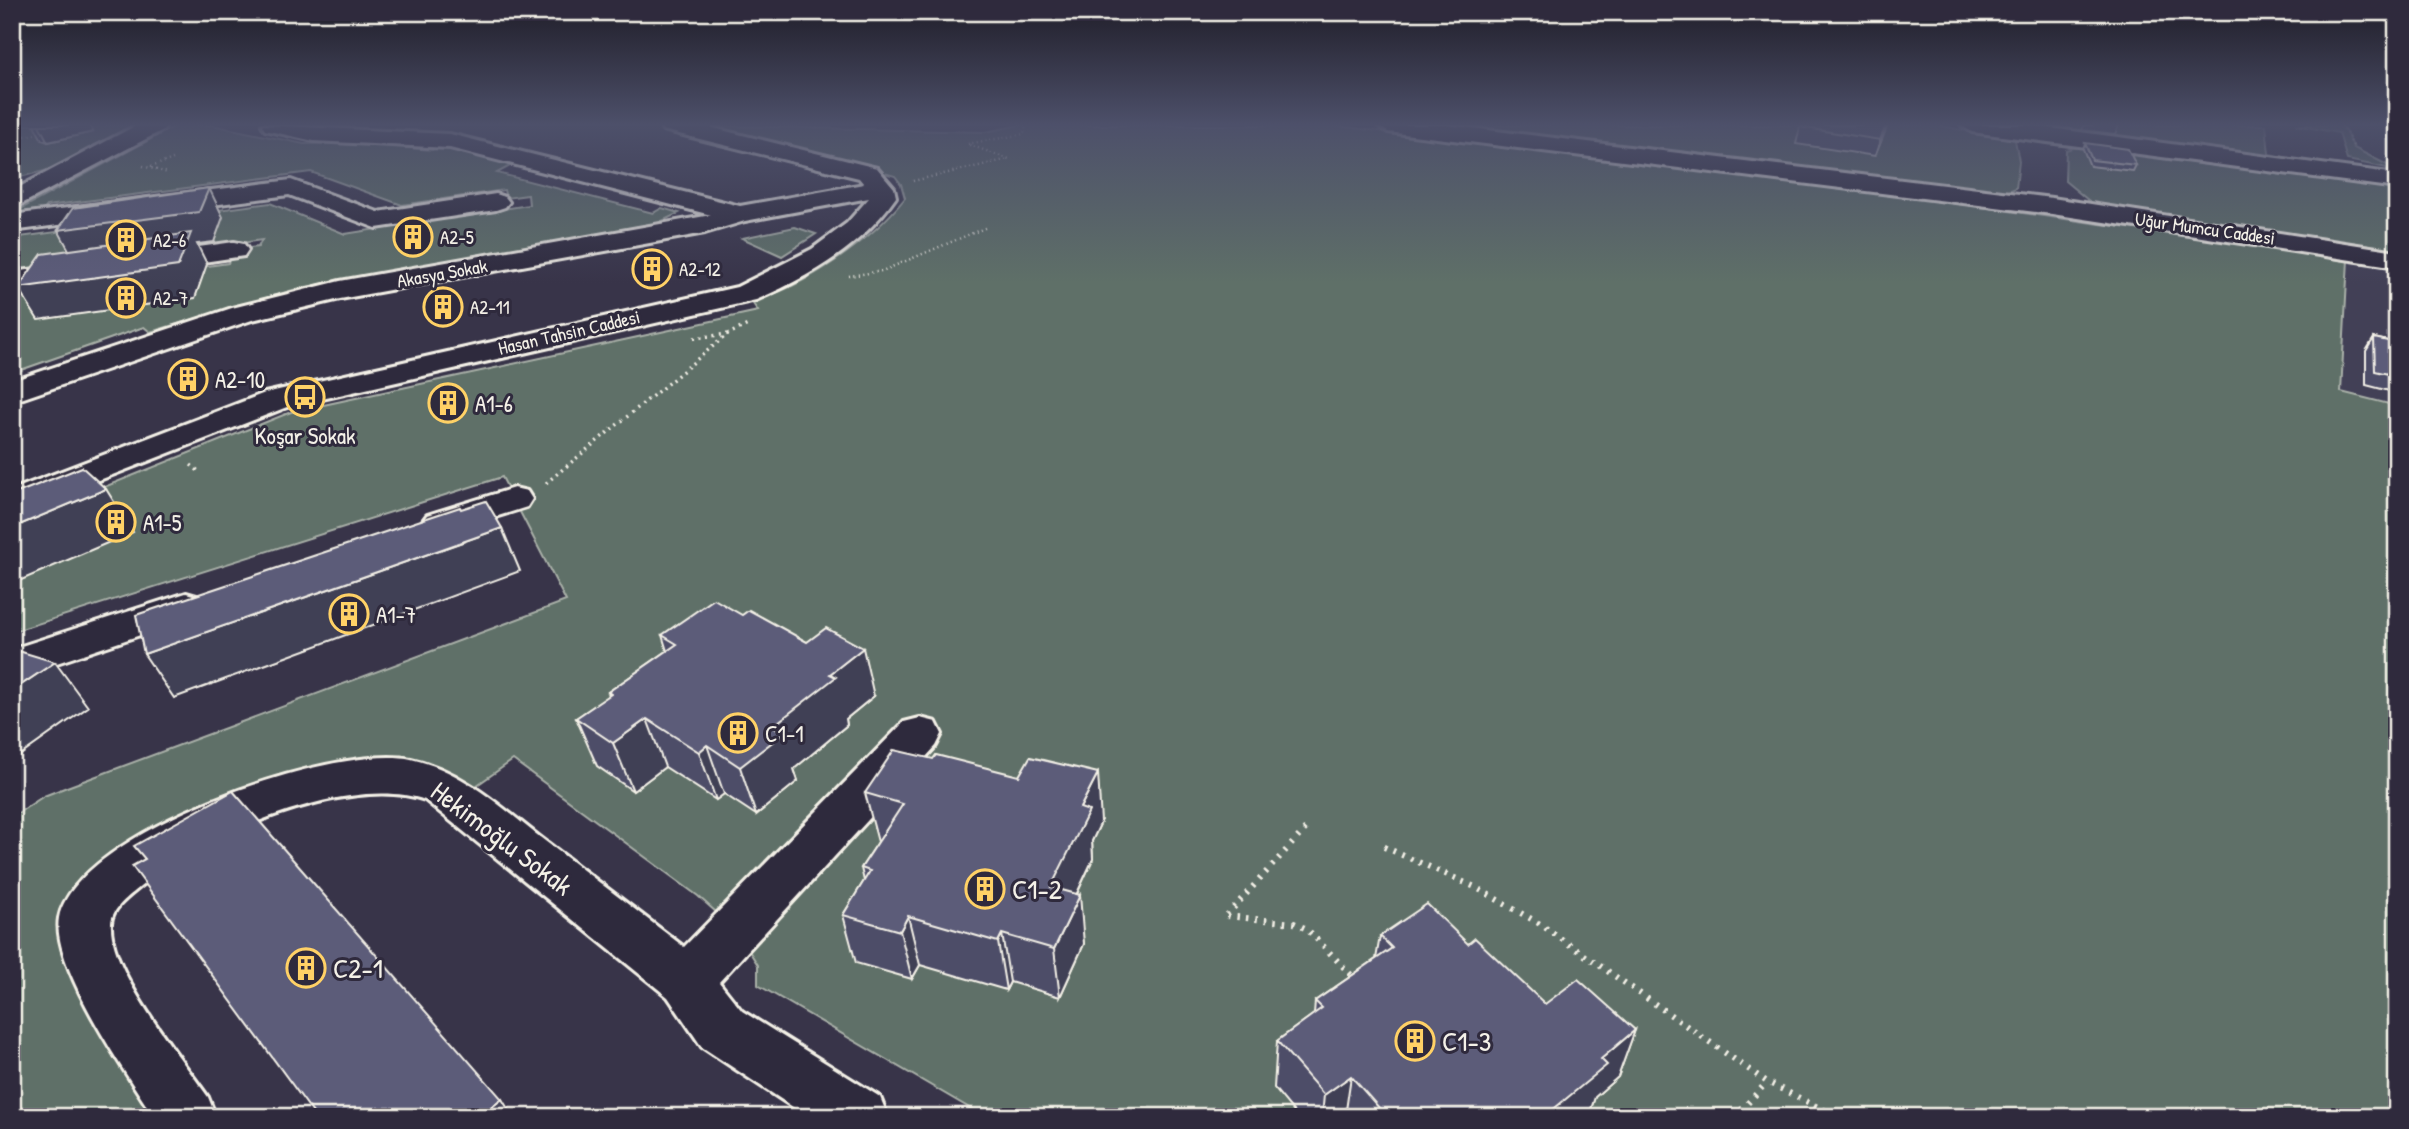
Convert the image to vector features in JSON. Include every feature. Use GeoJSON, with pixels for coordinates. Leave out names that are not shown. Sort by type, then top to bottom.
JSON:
{"type":"FeatureCollection","features":[{"type":"Feature","properties":{"kind":"street"},"geometry":{"type":"LineString","coordinates":[[12,201],[56,178]]}},
{"type":"Feature","properties":{"kind":"street"},"geometry":{"type":"LineString","coordinates":[[596,178],[740,214]]}},
{"type":"Feature","properties":{"kind":"street"},"geometry":{"type":"LineString","coordinates":[[872,178],[881,188]]}},
{"type":"Feature","properties":{"kind":"street","name":"Uğur Mumcu Caddesi"},"geometry":{"type":"LineString","coordinates":[[1820,178],[2052,206],[2397,259]]}},
{"type":"Feature","properties":{"kind":"street"},"geometry":{"type":"LineString","coordinates":[[2373,178],[2397,181]]}},
{"type":"Feature","properties":{"kind":"street"},"geometry":{"type":"LineString","coordinates":[[12,188],[38,187]]}},
{"type":"Feature","properties":{"kind":"street"},"geometry":{"type":"LineString","coordinates":[[12,223],[291,187],[376,220],[496,202]]}},
{"type":"Feature","properties":{"kind":"street","name":"Akasya Sokak"},"geometry":{"type":"LineString","coordinates":[[12,392],[280,304],[340,290],[712,224],[740,214],[881,188]]}},
{"type":"Feature","properties":{"kind":"street","name":"Hasan Tahsin Caddesi"},"geometry":{"type":"LineString","coordinates":[[12,503],[277,400],[746,294],[793,270],[860,226],[883,197],[881,188]]}},
{"type":"Feature","properties":{"kind":"street"},"geometry":{"type":"LineString","coordinates":[[12,281],[234,250]]}},
{"type":"Feature","properties":{"kind":"street"},"geometry":{"type":"LineString","coordinates":[[411,533],[514,499]]}},
{"type":"Feature","properties":{"kind":"street"},"geometry":{"type":"LineString","coordinates":[[12,664],[219,595]]}},
{"type":"Feature","properties":{"kind":"street"},"geometry":{"type":"LineString","coordinates":[[687,980],[920,734]]}},
{"type":"Feature","properties":{"kind":"street","name":"Hekimoğlu Sokak"},"geometry":{"type":"LineString","coordinates":[[187,1117],[110,998],[85,939],[84,919],[94,897],[119,873],[153,851],[229,813],[297,790],[361,776],[397,775],[432,780],[687,980],[722,1029],[859,1117]]}},
{"type":"Feature","properties":{"kind":"path"},"geometry":{"type":"LineString","coordinates":[[881,188],[927,178]]}},
{"type":"Feature","properties":{"kind":"path"},"geometry":{"type":"LineString","coordinates":[[849,276],[882,271],[987,227]]}},
{"type":"Feature","properties":{"kind":"path"},"geometry":{"type":"LineString","coordinates":[[514,499],[535,492],[727,334]]}},
{"type":"Feature","properties":{"kind":"path"},"geometry":{"type":"LineString","coordinates":[[1310,824],[1227,916],[1294,923],[1307,929],[1363,987]]}},
{"type":"Feature","properties":{"kind":"path"},"geometry":{"type":"LineString","coordinates":[[1384,847],[1475,887],[1540,924],[1610,970],[1767,1082],[1838,1117]]}},
{"type":"Feature","properties":{"kind":"path"},"geometry":{"type":"LineString","coordinates":[[1735,1117],[1767,1082]]}},
{"type":"Feature","properties":{"kind":"shaded area"},"geometry":{"type":"Polygon","coordinates":[[[2348,259],[2397,267],[2397,406],[2341,392],[2348,259]]]}},
{"type":"Feature","properties":{"kind":"green space"},"geometry":{"type":"Polygon","coordinates":[[[79,178],[267,178],[47,206],[43,211],[16,216],[13,213],[79,178]]]}},
{"type":"Feature","properties":{"kind":"green space"},"geometry":{"type":"Polygon","coordinates":[[[327,178],[515,178],[653,213],[662,208],[679,213],[658,223],[300,288],[150,332],[144,327],[12,373],[12,287],[29,284],[25,292],[228,263],[234,250],[258,247],[262,240],[12,276],[12,238],[270,203],[345,234],[529,205],[528,195],[506,198],[504,190],[402,205],[327,178]]]}},
{"type":"Feature","properties":{"kind":"green space"},"geometry":{"type":"Polygon","coordinates":[[[896,178],[1765,178],[2348,259],[2341,392],[2397,406],[2397,1117],[985,1117],[758,985],[758,965],[735,929],[698,896],[513,760],[457,799],[432,780],[297,790],[84,919],[187,1117],[12,1117],[12,817],[44,796],[67,787],[566,601],[502,477],[12,632],[12,524],[291,412],[758,311],[751,301],[792,286],[814,274],[874,230],[905,198],[896,178]]]}},
{"type":"Feature","properties":{"kind":"green space"},"geometry":{"type":"Polygon","coordinates":[[[1878,178],[2017,178],[2016,188],[2003,193],[1878,178]]]}},
{"type":"Feature","properties":{"kind":"green space"},"geometry":{"type":"Polygon","coordinates":[[[2065,178],[2316,178],[2397,188],[2397,252],[2094,205],[2065,181],[2065,178]]]}},
{"type":"Feature","properties":{"kind":"green space"},"geometry":{"type":"Polygon","coordinates":[[[795,227],[816,234],[782,256],[742,238],[795,227]]]}},
{"type":"Feature","properties":{"kind":"building"},"geometry":{"type":"Polygon","coordinates":[[[209,188],[199,212],[58,230],[73,208],[209,188]]]}},
{"type":"Feature","properties":{"kind":"building"},"geometry":{"type":"Polygon","coordinates":[[[191,233],[178,266],[18,288],[42,254],[191,233]]]}},
{"type":"Feature","properties":{"kind":"building"},"geometry":{"type":"Polygon","coordinates":[[[2374,338],[2397,343],[2397,376],[2375,371],[2374,338]]]}},
{"type":"Feature","properties":{"kind":"building"},"geometry":{"type":"Polygon","coordinates":[[[82,467],[106,489],[12,528],[12,495],[82,467]]]}},
{"type":"Feature","properties":{"kind":"building"},"geometry":{"type":"Polygon","coordinates":[[[486,501],[502,528],[144,654],[136,615],[460,507],[461,509],[486,501]]]}},
{"type":"Feature","properties":{"kind":"building"},"geometry":{"type":"Polygon","coordinates":[[[714,599],[742,615],[749,610],[807,642],[826,628],[863,648],[830,674],[836,677],[773,726],[784,733],[740,767],[707,745],[699,752],[647,719],[613,743],[576,718],[677,644],[662,635],[714,599]]]}},
{"type":"Feature","properties":{"kind":"building"},"geometry":{"type":"Polygon","coordinates":[[[12,649],[55,662],[12,691],[12,649]]]}},
{"type":"Feature","properties":{"kind":"building","name":"C1-2"},"geometry":{"type":"Polygon","coordinates":[[[894,750],[933,759],[936,755],[1019,776],[1030,757],[1098,773],[1080,808],[1089,811],[1051,887],[1080,895],[1054,949],[1002,934],[998,942],[908,916],[900,931],[843,915],[870,871],[861,868],[903,804],[865,793],[894,750]]]}},
{"type":"Feature","properties":{"kind":"building","name":"C2-1"},"geometry":{"type":"Polygon","coordinates":[[[233,791],[502,1099],[479,1117],[316,1117],[132,866],[145,859],[134,846],[233,791]]]}},
{"type":"Feature","properties":{"kind":"building","name":"C1-3"},"geometry":{"type":"Polygon","coordinates":[[[1427,904],[1468,944],[1475,938],[1545,1004],[1578,979],[1635,1030],[1601,1059],[1607,1065],[1544,1117],[1387,1117],[1351,1076],[1324,1095],[1277,1041],[1322,1008],[1315,1001],[1392,948],[1380,936],[1427,904]]]}},
{"type":"Feature","properties":{"kind":"place","name":"A2-5"},"geometry":{"type":"Point","coordinates":[413,237]}},
{"type":"Feature","properties":{"kind":"place","name":"A2-6"},"geometry":{"type":"Point","coordinates":[126,240]}},
{"type":"Feature","properties":{"kind":"place","name":"A2-12"},"geometry":{"type":"Point","coordinates":[652,269]}},
{"type":"Feature","properties":{"kind":"place","name":"A2-7"},"geometry":{"type":"Point","coordinates":[126,298]}},
{"type":"Feature","properties":{"kind":"place","name":"A2-11"},"geometry":{"type":"Point","coordinates":[443,307]}},
{"type":"Feature","properties":{"kind":"place","name":"A2-10"},"geometry":{"type":"Point","coordinates":[188,379]}},
{"type":"Feature","properties":{"kind":"place","name":"Koşar Sokak"},"geometry":{"type":"Point","coordinates":[305,397]}},
{"type":"Feature","properties":{"kind":"place","name":"A1-6"},"geometry":{"type":"Point","coordinates":[448,403]}},
{"type":"Feature","properties":{"kind":"place","name":"A1-5"},"geometry":{"type":"Point","coordinates":[116,522]}},
{"type":"Feature","properties":{"kind":"place","name":"A1-7"},"geometry":{"type":"Point","coordinates":[349,614]}},
{"type":"Feature","properties":{"kind":"place","name":"C1-1"},"geometry":{"type":"Point","coordinates":[738,733]}},
{"type":"Feature","properties":{"kind":"place","name":"C1-2"},"geometry":{"type":"Point","coordinates":[985,889]}},
{"type":"Feature","properties":{"kind":"place","name":"C2-1"},"geometry":{"type":"Point","coordinates":[306,968]}},
{"type":"Feature","properties":{"kind":"place","name":"C1-3"},"geometry":{"type":"Point","coordinates":[1415,1041]}}]}
